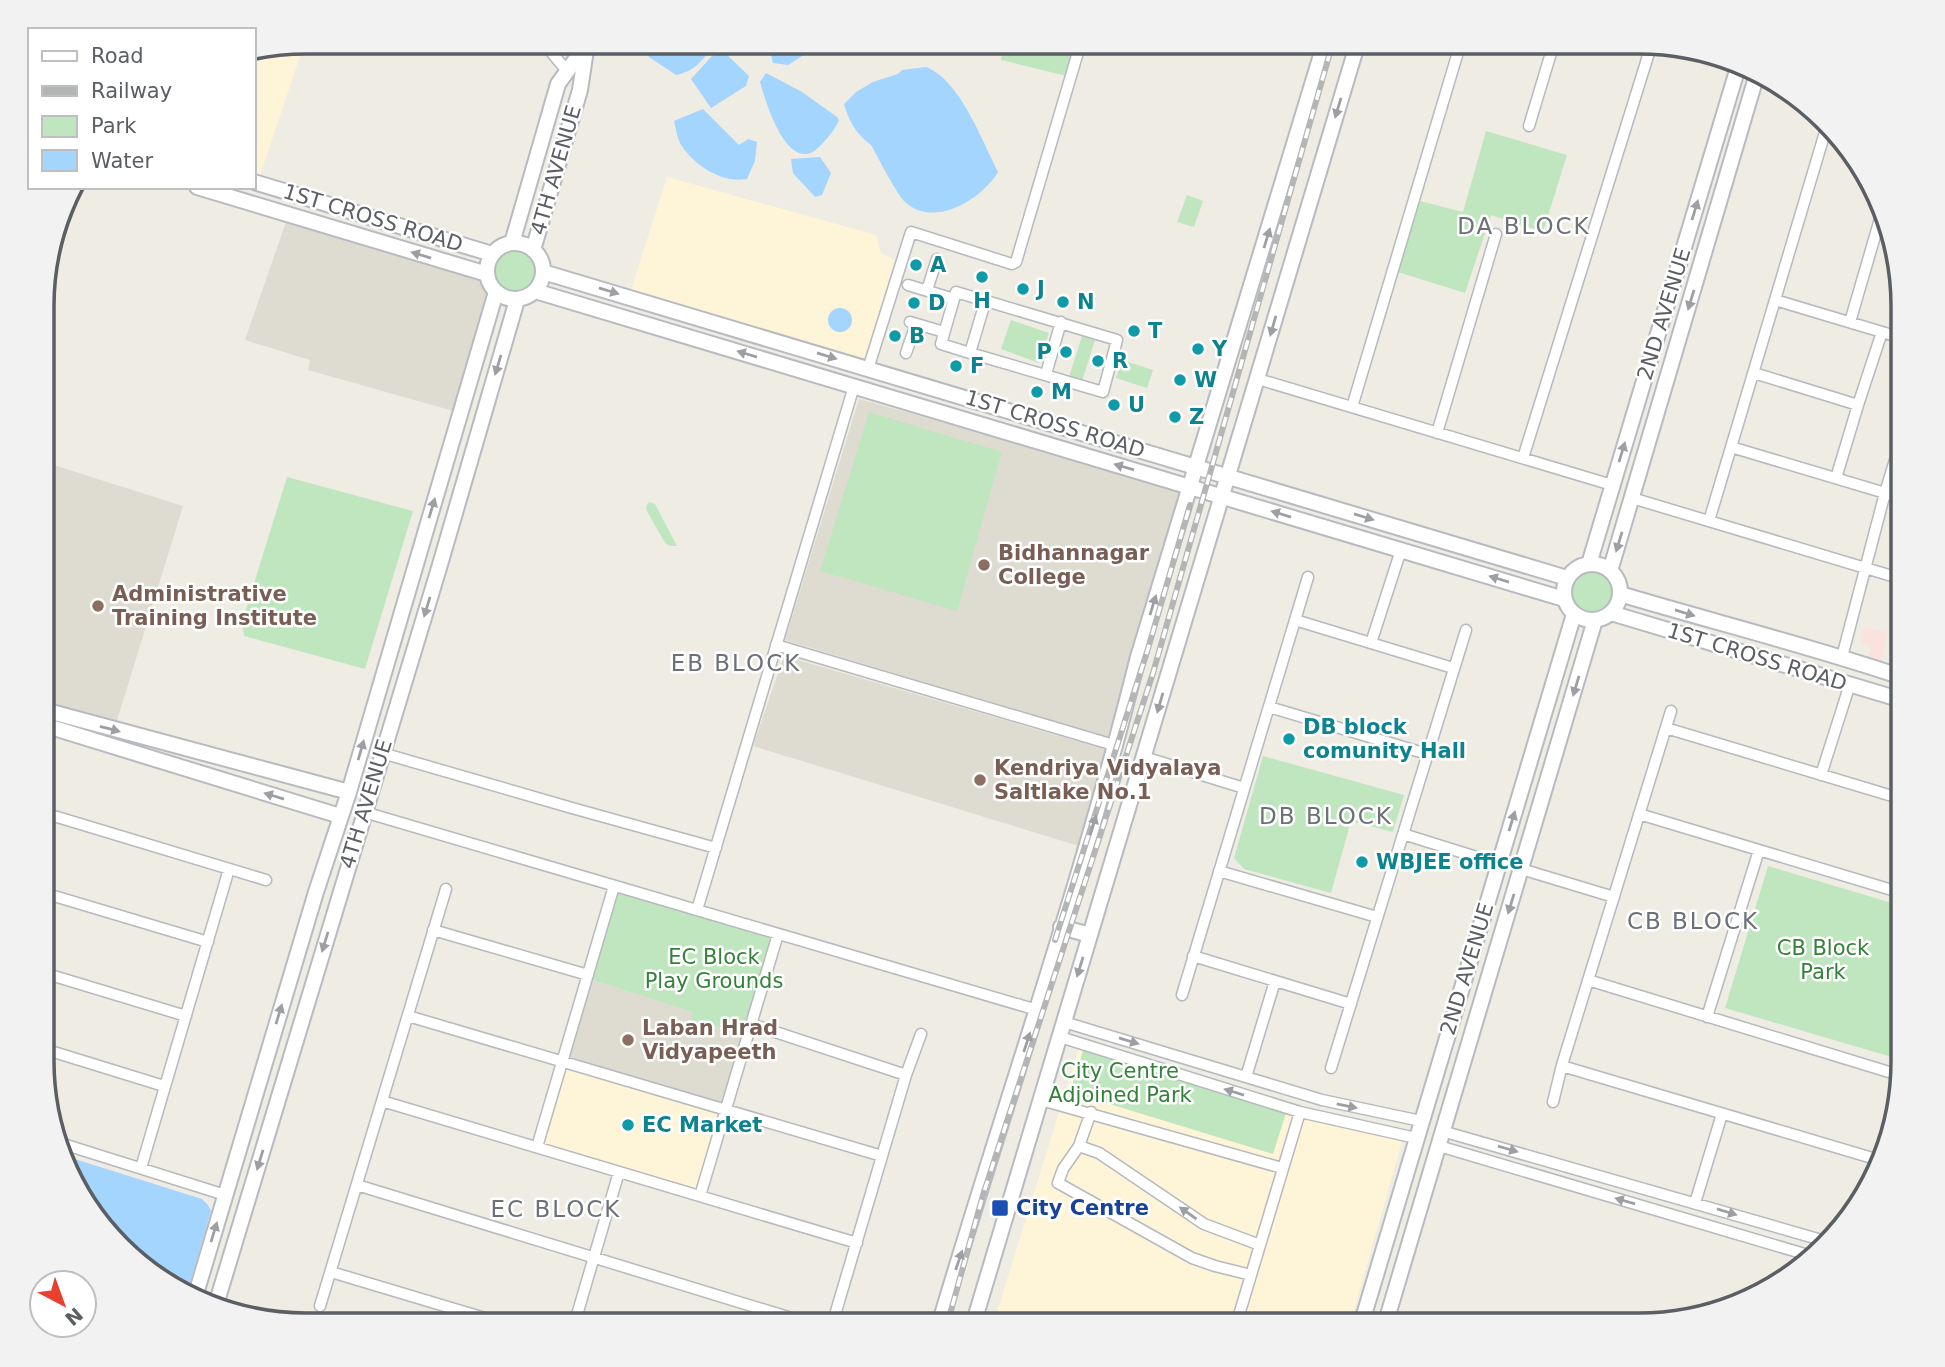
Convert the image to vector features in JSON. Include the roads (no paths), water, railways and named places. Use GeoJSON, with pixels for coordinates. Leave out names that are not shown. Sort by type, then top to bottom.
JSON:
{"type":"FeatureCollection","features":[{"type":"Feature","properties":{"kind":"street"},"geometry":{"type":"LineString","coordinates":[[553,54],[567,71]]}},
{"type":"Feature","properties":{"kind":"street"},"geometry":{"type":"LineString","coordinates":[[512,243],[558,84],[579,54]]}},
{"type":"Feature","properties":{"kind":"street","name":"4TH AVENUE"},"geometry":{"type":"LineString","coordinates":[[533,250],[579,90],[585,54]]}},
{"type":"Feature","properties":{"kind":"street"},"geometry":{"type":"LineString","coordinates":[[867,369],[911,232],[1015,264],[1077,54]]}},
{"type":"Feature","properties":{"kind":"street"},"geometry":{"type":"LineString","coordinates":[[943,1313],[1037,1010],[1116,746],[1138,657],[1321,54]]}},
{"type":"Feature","properties":{"kind":"street"},"geometry":{"type":"LineString","coordinates":[[977,1313],[1354,54]]}},
{"type":"Feature","properties":{"kind":"street"},"geometry":{"type":"LineString","coordinates":[[1352,407],[1458,54]]}},
{"type":"Feature","properties":{"kind":"street"},"geometry":{"type":"LineString","coordinates":[[1529,126],[1551,54]]}},
{"type":"Feature","properties":{"kind":"street"},"geometry":{"type":"LineString","coordinates":[[1523,458],[1648,55]]}},
{"type":"Feature","properties":{"kind":"street","name":"2ND AVENUE"},"geometry":{"type":"LineString","coordinates":[[1589,564],[1736,74]]}},
{"type":"Feature","properties":{"kind":"street","name":"2ND AVENUE"},"geometry":{"type":"LineString","coordinates":[[1611,571],[1755,83]]}},
{"type":"Feature","properties":{"kind":"street"},"geometry":{"type":"LineString","coordinates":[[1709,521],[1824,136]]}},
{"type":"Feature","properties":{"kind":"street","name":"1ST CROSS ROAD"},"geometry":{"type":"LineString","coordinates":[[256,183],[492,254]]}},
{"type":"Feature","properties":{"kind":"street"},"geometry":{"type":"LineString","coordinates":[[204,189],[487,275]]}},
{"type":"Feature","properties":{"kind":"street"},"geometry":{"type":"LineString","coordinates":[[1850,322],[1878,227]]}},
{"type":"Feature","properties":{"kind":"street"},"geometry":{"type":"LineString","coordinates":[[1437,433],[1496,234]]}},
{"type":"Feature","properties":{"kind":"street"},"geometry":{"type":"LineString","coordinates":[[512,243],[528,246],[533,250],[541,261],[543,272],[542,280],[535,291],[517,300],[502,297],[488,282],[487,275],[492,254],[498,248],[512,243]]}},
{"type":"Feature","properties":{"kind":"street"},"geometry":{"type":"LineString","coordinates":[[927,290],[937,259]]}},
{"type":"Feature","properties":{"kind":"street","name":"1ST CROSS ROAD"},"geometry":{"type":"LineString","coordinates":[[543,272],[1567,578]]}},
{"type":"Feature","properties":{"kind":"street"},"geometry":{"type":"LineString","coordinates":[[908,285],[954,299]]}},
{"type":"Feature","properties":{"kind":"street"},"geometry":{"type":"LineString","coordinates":[[535,291],[1564,599]]}},
{"type":"Feature","properties":{"kind":"street","name":"4TH AVENUE"},"geometry":{"type":"LineString","coordinates":[[198,1288],[270,1042],[349,792],[496,292]]}},
{"type":"Feature","properties":{"kind":"street"},"geometry":{"type":"LineString","coordinates":[[958,292],[986,299],[1117,340],[1103,392],[941,345],[954,299],[958,292]]}},
{"type":"Feature","properties":{"kind":"street"},"geometry":{"type":"LineString","coordinates":[[970,353],[986,299]]}},
{"type":"Feature","properties":{"kind":"street","name":"4TH AVENUE"},"geometry":{"type":"LineString","coordinates":[[218,1297],[439,568],[517,300]]}},
{"type":"Feature","properties":{"kind":"street"},"geometry":{"type":"LineString","coordinates":[[1775,300],[1891,335]]}},
{"type":"Feature","properties":{"kind":"street"},"geometry":{"type":"LineString","coordinates":[[1046,374],[1061,322]]}},
{"type":"Feature","properties":{"kind":"street"},"geometry":{"type":"LineString","coordinates":[[906,353],[913,323],[944,332]]}},
{"type":"Feature","properties":{"kind":"street"},"geometry":{"type":"LineString","coordinates":[[1836,478],[1882,332]]}},
{"type":"Feature","properties":{"kind":"street"},"geometry":{"type":"LineString","coordinates":[[1754,373],[1858,405]]}},
{"type":"Feature","properties":{"kind":"street"},"geometry":{"type":"LineString","coordinates":[[1258,379],[1612,485]]}},
{"type":"Feature","properties":{"kind":"street"},"geometry":{"type":"LineString","coordinates":[[697,910],[854,386]]}},
{"type":"Feature","properties":{"kind":"street"},"geometry":{"type":"LineString","coordinates":[[1007,433],[1013,412]]}},
{"type":"Feature","properties":{"kind":"street"},"geometry":{"type":"LineString","coordinates":[[1731,447],[1891,495]]}},
{"type":"Feature","properties":{"kind":"street"},"geometry":{"type":"LineString","coordinates":[[1842,657],[1891,473]]}},
{"type":"Feature","properties":{"kind":"street"},"geometry":{"type":"LineString","coordinates":[[1632,498],[1891,576]]}},
{"type":"Feature","properties":{"kind":"street"},"geometry":{"type":"LineString","coordinates":[[1371,643],[1401,550]]}},
{"type":"Feature","properties":{"kind":"street"},"geometry":{"type":"LineString","coordinates":[[415,563],[439,568]]}},
{"type":"Feature","properties":{"kind":"street"},"geometry":{"type":"LineString","coordinates":[[1589,564],[1600,565],[1611,571],[1618,581],[1620,594],[1616,607],[1611,613],[1595,620],[1584,620],[1574,614],[1564,599],[1564,584],[1567,578],[1576,568],[1589,564]]}},
{"type":"Feature","properties":{"kind":"street"},"geometry":{"type":"LineString","coordinates":[[1182,995],[1308,577]]}},
{"type":"Feature","properties":{"kind":"street","name":"1ST CROSS ROAD"},"geometry":{"type":"LineString","coordinates":[[1620,594],[1891,673]]}},
{"type":"Feature","properties":{"kind":"street","name":"1ST CROSS ROAD"},"geometry":{"type":"LineString","coordinates":[[1611,613],[1891,697]]}},
{"type":"Feature","properties":{"kind":"street","name":"2ND AVENUE"},"geometry":{"type":"LineString","coordinates":[[1366,1313],[1574,614]]}},
{"type":"Feature","properties":{"kind":"street"},"geometry":{"type":"LineString","coordinates":[[1295,620],[1453,668]]}},
{"type":"Feature","properties":{"kind":"street","name":"2ND AVENUE"},"geometry":{"type":"LineString","coordinates":[[1389,1313],[1595,620]]}},
{"type":"Feature","properties":{"kind":"street"},"geometry":{"type":"LineString","coordinates":[[1331,1069],[1466,630]]}},
{"type":"Feature","properties":{"kind":"street"},"geometry":{"type":"LineString","coordinates":[[1758,657],[1764,637]]}},
{"type":"Feature","properties":{"kind":"street"},"geometry":{"type":"LineString","coordinates":[[776,645],[1116,746]]}},
{"type":"Feature","properties":{"kind":"street"},"geometry":{"type":"LineString","coordinates":[[1821,775],[1850,684]]}},
{"type":"Feature","properties":{"kind":"street"},"geometry":{"type":"LineString","coordinates":[[1269,707],[1427,754]]}},
{"type":"Feature","properties":{"kind":"street"},"geometry":{"type":"LineString","coordinates":[[1553,1102],[1671,711]]}},
{"type":"Feature","properties":{"kind":"street"},"geometry":{"type":"LineString","coordinates":[[54,717],[64,724],[340,816]]}},
{"type":"Feature","properties":{"kind":"street"},"geometry":{"type":"LineString","coordinates":[[54,724],[64,724],[349,792]]}},
{"type":"Feature","properties":{"kind":"street"},"geometry":{"type":"LineString","coordinates":[[1666,728],[1891,796]]}},
{"type":"Feature","properties":{"kind":"street"},"geometry":{"type":"LineString","coordinates":[[382,752],[716,848]]}},
{"type":"Feature","properties":{"kind":"street"},"geometry":{"type":"LineString","coordinates":[[1144,757],[1244,788]]}},
{"type":"Feature","properties":{"kind":"street"},"geometry":{"type":"LineString","coordinates":[[364,812],[1037,1010]]}},
{"type":"Feature","properties":{"kind":"street"},"geometry":{"type":"LineString","coordinates":[[1639,814],[1891,890]]}},
{"type":"Feature","properties":{"kind":"street"},"geometry":{"type":"LineString","coordinates":[[54,816],[266,880]]}},
{"type":"Feature","properties":{"kind":"street"},"geometry":{"type":"LineString","coordinates":[[1403,834],[1499,864]]}},
{"type":"Feature","properties":{"kind":"street"},"geometry":{"type":"LineString","coordinates":[[1707,1017],[1759,850]]}},
{"type":"Feature","properties":{"kind":"street"},"geometry":{"type":"LineString","coordinates":[[141,1168],[229,869]]}},
{"type":"Feature","properties":{"kind":"street"},"geometry":{"type":"LineString","coordinates":[[1521,869],[1614,897]]}},
{"type":"Feature","properties":{"kind":"street"},"geometry":{"type":"LineString","coordinates":[[1219,871],[1377,917]]}},
{"type":"Feature","properties":{"kind":"street"},"geometry":{"type":"LineString","coordinates":[[537,1147],[614,886]]}},
{"type":"Feature","properties":{"kind":"street"},"geometry":{"type":"LineString","coordinates":[[320,1306],[446,889]]}},
{"type":"Feature","properties":{"kind":"street"},"geometry":{"type":"LineString","coordinates":[[316,892],[339,896]]}},
{"type":"Feature","properties":{"kind":"street"},"geometry":{"type":"LineString","coordinates":[[54,896],[208,942]]}},
{"type":"Feature","properties":{"kind":"street"},"geometry":{"type":"LineString","coordinates":[[1061,927],[1090,935]]}},
{"type":"Feature","properties":{"kind":"street"},"geometry":{"type":"LineString","coordinates":[[433,930],[588,975]]}},
{"type":"Feature","properties":{"kind":"street"},"geometry":{"type":"LineString","coordinates":[[701,1196],[778,934]]}},
{"type":"Feature","properties":{"kind":"street"},"geometry":{"type":"LineString","coordinates":[[1194,956],[1351,1004]]}},
{"type":"Feature","properties":{"kind":"street"},"geometry":{"type":"LineString","coordinates":[[54,976],[186,1016]]}},
{"type":"Feature","properties":{"kind":"street"},"geometry":{"type":"LineString","coordinates":[[1588,980],[1890,1072]]}},
{"type":"Feature","properties":{"kind":"street"},"geometry":{"type":"LineString","coordinates":[[1246,1077],[1275,981]]}},
{"type":"Feature","properties":{"kind":"street"},"geometry":{"type":"LineString","coordinates":[[408,1016],[882,1156]]}},
{"type":"Feature","properties":{"kind":"street"},"geometry":{"type":"LineString","coordinates":[[1064,1021],[1322,1100],[1421,1121]]}},
{"type":"Feature","properties":{"kind":"street"},"geometry":{"type":"LineString","coordinates":[[751,1024],[906,1074]]}},
{"type":"Feature","properties":{"kind":"street"},"geometry":{"type":"LineString","coordinates":[[836,1313],[906,1074],[921,1034]]}},
{"type":"Feature","properties":{"kind":"street"},"geometry":{"type":"LineString","coordinates":[[1060,1037],[1278,1106],[1416,1138]]}},
{"type":"Feature","properties":{"kind":"street"},"geometry":{"type":"LineString","coordinates":[[270,1042],[292,1050]]}},
{"type":"Feature","properties":{"kind":"street"},"geometry":{"type":"LineString","coordinates":[[54,1052],[164,1086]]}},
{"type":"Feature","properties":{"kind":"street"},"geometry":{"type":"LineString","coordinates":[[1562,1066],[1872,1158]]}},
{"type":"Feature","properties":{"kind":"street"},"geometry":{"type":"LineString","coordinates":[[1278,1106],[1283,1088]]}},
{"type":"Feature","properties":{"kind":"street"},"geometry":{"type":"LineString","coordinates":[[1041,1100],[1282,1168]]}},
{"type":"Feature","properties":{"kind":"street"},"geometry":{"type":"LineString","coordinates":[[382,1101],[857,1243]]}},
{"type":"Feature","properties":{"kind":"street"},"geometry":{"type":"LineString","coordinates":[[1091,1112],[1079,1146],[1062,1169],[1058,1183],[1192,1258],[1251,1275]]}},
{"type":"Feature","properties":{"kind":"street"},"geometry":{"type":"LineString","coordinates":[[1240,1313],[1300,1112]]}},
{"type":"Feature","properties":{"kind":"street"},"geometry":{"type":"LineString","coordinates":[[1695,1203],[1722,1114]]}},
{"type":"Feature","properties":{"kind":"street"},"geometry":{"type":"LineString","coordinates":[[1442,1130],[1817,1239]]}},
{"type":"Feature","properties":{"kind":"street"},"geometry":{"type":"LineString","coordinates":[[69,1146],[225,1195]]}},
{"type":"Feature","properties":{"kind":"street"},"geometry":{"type":"LineString","coordinates":[[1079,1146],[1099,1153],[1204,1224],[1260,1245]]}},
{"type":"Feature","properties":{"kind":"street"},"geometry":{"type":"LineString","coordinates":[[1439,1146],[1801,1253]]}},
{"type":"Feature","properties":{"kind":"street"},"geometry":{"type":"LineString","coordinates":[[577,1313],[619,1172]]}},
{"type":"Feature","properties":{"kind":"street"},"geometry":{"type":"LineString","coordinates":[[357,1185],[776,1313]]}},
{"type":"Feature","properties":{"kind":"street"},"geometry":{"type":"LineString","coordinates":[[1401,1192],[1422,1200]]}},
{"type":"Feature","properties":{"kind":"street"},"geometry":{"type":"LineString","coordinates":[[1772,1244],[1776,1227]]}},
{"type":"Feature","properties":{"kind":"street"},"geometry":{"type":"LineString","coordinates":[[331,1272],[468,1313]]}},
{"type":"Feature","properties":{"kind":"water"},"geometry":{"type":"Polygon","coordinates":[[[648,54],[707,54],[698,65],[676,75],[648,54]]]}},
{"type":"Feature","properties":{"kind":"water"},"geometry":{"type":"Polygon","coordinates":[[[726,54],[749,76],[746,86],[711,108],[691,79],[712,56],[726,54]]]}},
{"type":"Feature","properties":{"kind":"water"},"geometry":{"type":"Polygon","coordinates":[[[771,54],[805,54],[788,65],[773,63],[771,54]]]}},
{"type":"Feature","properties":{"kind":"water"},"geometry":{"type":"Polygon","coordinates":[[[926,67],[938,74],[960,98],[998,172],[981,192],[969,200],[943,211],[930,212],[917,210],[905,202],[871,145],[854,127],[844,104],[856,92],[873,82],[898,74],[902,70],[926,67]]]}},
{"type":"Feature","properties":{"kind":"water"},"geometry":{"type":"Polygon","coordinates":[[[766,73],[802,92],[839,120],[828,138],[808,154],[798,152],[788,145],[780,134],[760,82],[766,73]]]}},
{"type":"Feature","properties":{"kind":"water"},"geometry":{"type":"Polygon","coordinates":[[[703,109],[739,145],[748,139],[757,142],[755,161],[747,179],[737,180],[709,171],[685,151],[677,136],[674,121],[703,109]]]}},
{"type":"Feature","properties":{"kind":"water"},"geometry":{"type":"Polygon","coordinates":[[[820,157],[831,173],[822,195],[815,197],[793,173],[791,159],[820,157]]]}},
{"type":"Feature","properties":{"kind":"water"},"geometry":{"type":"Polygon","coordinates":[[[840,308],[851,315],[852,320],[845,331],[840,332],[829,325],[828,320],[835,309],[840,308]]]}},
{"type":"Feature","properties":{"kind":"water"},"geometry":{"type":"Polygon","coordinates":[[[74,1159],[202,1199],[211,1211],[190,1284],[153,1261],[128,1239],[97,1201],[74,1159]]]}},
{"type":"Feature","properties":{"kind":"railway"},"geometry":{"type":"LineString","coordinates":[[950,1313],[983,1195],[1153,673],[1330,54]]}},
{"type":"Feature","properties":{"kind":"railway"},"geometry":{"type":"LineString","coordinates":[[1055,940],[1147,652],[1190,505]]}},
{"type":"Feature","properties":{"kind":"place","name":"A"},"geometry":{"type":"Point","coordinates":[916,265]}},
{"type":"Feature","properties":{"kind":"place","name":"H"},"geometry":{"type":"Point","coordinates":[982,277]}},
{"type":"Feature","properties":{"kind":"place","name":"J"},"geometry":{"type":"Point","coordinates":[1023,289]}},
{"type":"Feature","properties":{"kind":"place","name":"N"},"geometry":{"type":"Point","coordinates":[1063,302]}},
{"type":"Feature","properties":{"kind":"place","name":"D"},"geometry":{"type":"Point","coordinates":[914,303]}},
{"type":"Feature","properties":{"kind":"place","name":"T"},"geometry":{"type":"Point","coordinates":[1134,331]}},
{"type":"Feature","properties":{"kind":"place","name":"B"},"geometry":{"type":"Point","coordinates":[895,336]}},
{"type":"Feature","properties":{"kind":"place","name":"Y"},"geometry":{"type":"Point","coordinates":[1198,349]}},
{"type":"Feature","properties":{"kind":"place","name":"P"},"geometry":{"type":"Point","coordinates":[1066,352]}},
{"type":"Feature","properties":{"kind":"place","name":"R"},"geometry":{"type":"Point","coordinates":[1098,361]}},
{"type":"Feature","properties":{"kind":"place","name":"F"},"geometry":{"type":"Point","coordinates":[956,366]}},
{"type":"Feature","properties":{"kind":"place","name":"W"},"geometry":{"type":"Point","coordinates":[1180,380]}},
{"type":"Feature","properties":{"kind":"place","name":"M"},"geometry":{"type":"Point","coordinates":[1037,392]}},
{"type":"Feature","properties":{"kind":"place","name":"U"},"geometry":{"type":"Point","coordinates":[1114,405]}},
{"type":"Feature","properties":{"kind":"place","name":"Z"},"geometry":{"type":"Point","coordinates":[1175,417]}},
{"type":"Feature","properties":{"kind":"place","name":"Bidhannagar College"},"geometry":{"type":"Point","coordinates":[984,565]}},
{"type":"Feature","properties":{"kind":"place","name":"Administrative Training Institute"},"geometry":{"type":"Point","coordinates":[98,606]}},
{"type":"Feature","properties":{"kind":"place","name":"DB block comunity Hall"},"geometry":{"type":"Point","coordinates":[1289,739]}},
{"type":"Feature","properties":{"kind":"place","name":"Kendriya Vidyalaya Saltlake No.1"},"geometry":{"type":"Point","coordinates":[980,780]}},
{"type":"Feature","properties":{"kind":"place","name":"WBJEE office"},"geometry":{"type":"Point","coordinates":[1362,862]}},
{"type":"Feature","properties":{"kind":"place","name":"Laban Hrad Vidyapeeth"},"geometry":{"type":"Point","coordinates":[628,1040]}},
{"type":"Feature","properties":{"kind":"place","name":"EC Market"},"geometry":{"type":"Point","coordinates":[628,1125]}},
{"type":"Feature","properties":{"kind":"place","name":"City Centre"},"geometry":{"type":"Point","coordinates":[1000,1208]}},
{"type":"Feature","properties":{"kind":"district","name":"DA BLOCK"},"geometry":{"type":"Point","coordinates":[1524,226]}},
{"type":"Feature","properties":{"kind":"district","name":"EB BLOCK"},"geometry":{"type":"Point","coordinates":[736,663]}},
{"type":"Feature","properties":{"kind":"district","name":"DB BLOCK"},"geometry":{"type":"Point","coordinates":[1326,816]}},
{"type":"Feature","properties":{"kind":"district","name":"CB BLOCK"},"geometry":{"type":"Point","coordinates":[1693,921]}},
{"type":"Feature","properties":{"kind":"district","name":"EC BLOCK"},"geometry":{"type":"Point","coordinates":[556,1209]}},
{"type":"Feature","properties":{"kind":"park label","name":"CB Block Park"},"geometry":{"type":"Point","coordinates":[1823,960]}},
{"type":"Feature","properties":{"kind":"park label","name":"EC Block Play Grounds"},"geometry":{"type":"Point","coordinates":[714,969]}},
{"type":"Feature","properties":{"kind":"park label","name":"City Centre Adjoined Park"},"geometry":{"type":"Point","coordinates":[1120,1083]}}]}
